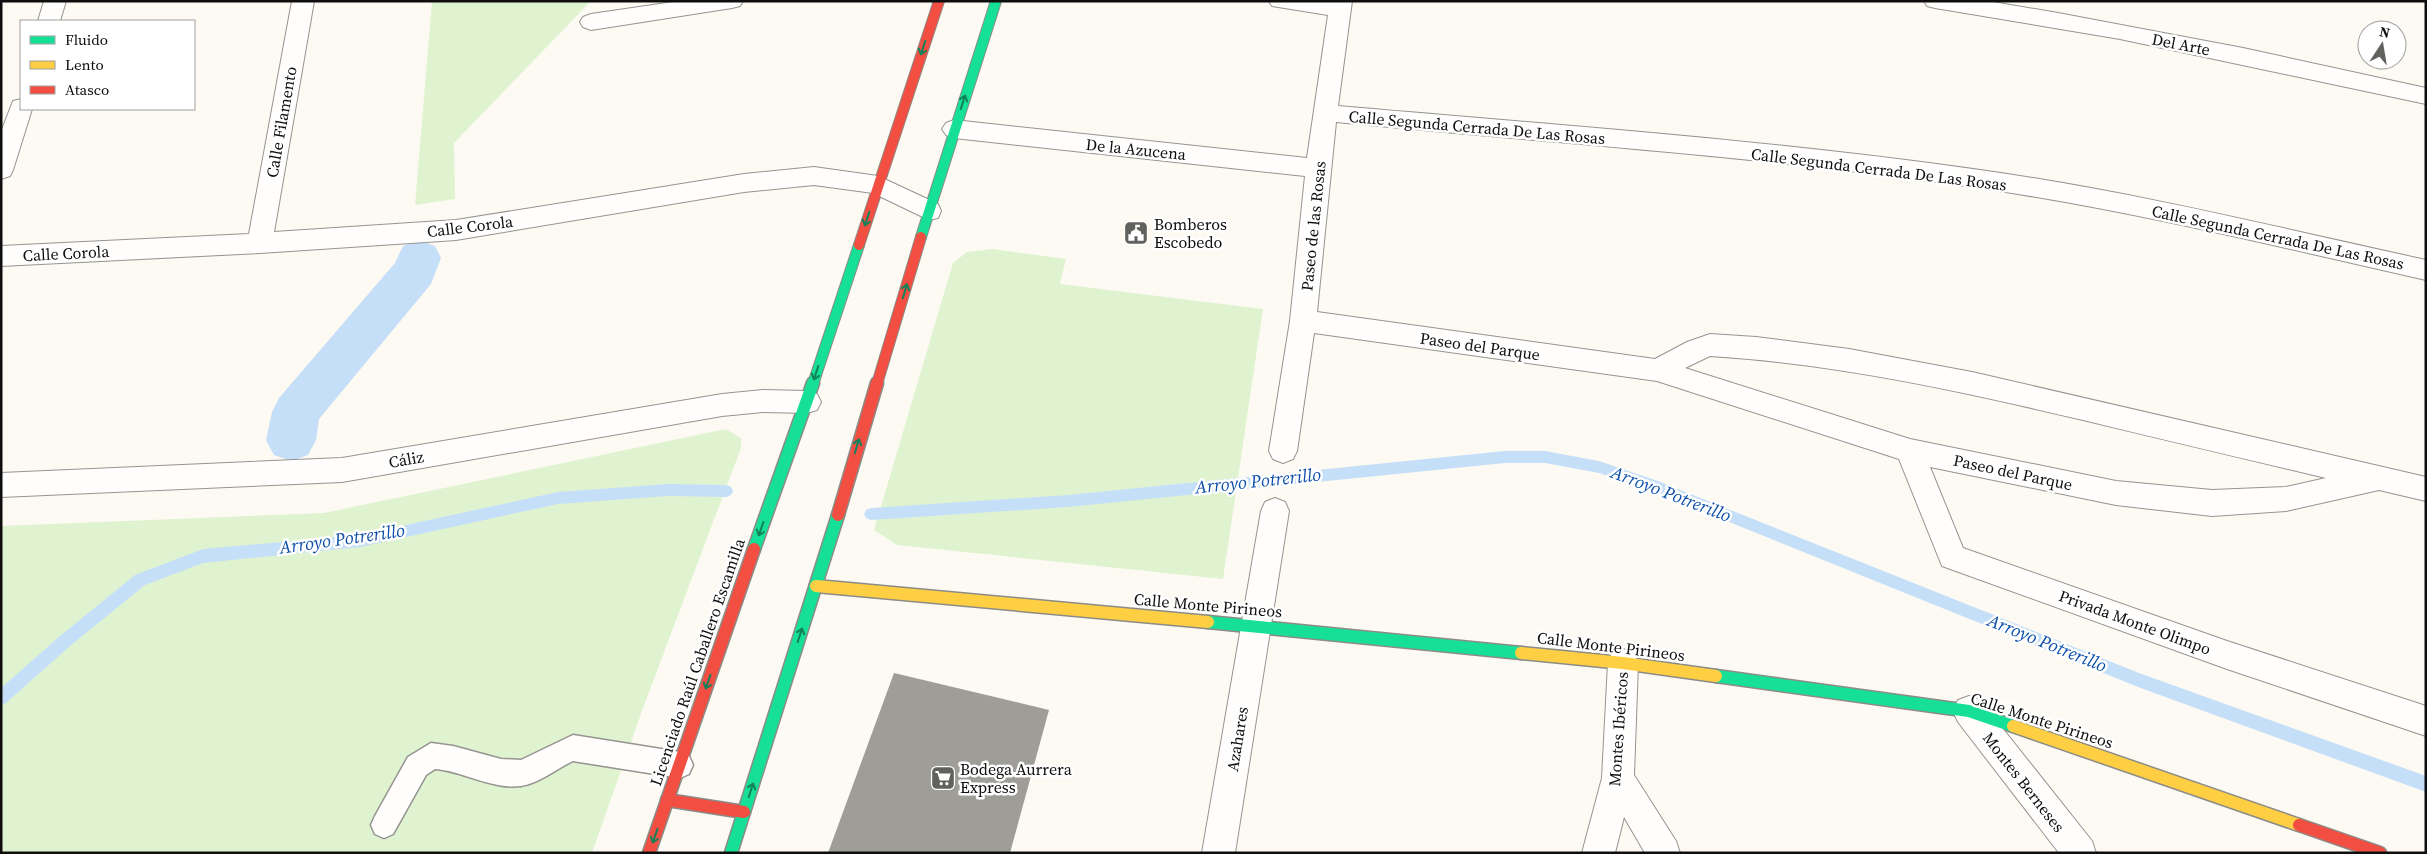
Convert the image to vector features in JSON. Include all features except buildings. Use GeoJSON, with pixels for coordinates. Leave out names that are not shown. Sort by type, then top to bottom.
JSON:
{"type":"FeatureCollection","features":[{"type":"Feature","properties":{"kind":"street"},"geometry":{"type":"LineString","coordinates":[[49,20],[55,1]]}},
{"type":"Feature","properties":{"kind":"street","name":"Calle Filamento"},"geometry":{"type":"LineString","coordinates":[[260,243],[303,1]]}},
{"type":"Feature","properties":{"kind":"street"},"geometry":{"type":"LineString","coordinates":[[591,22],[732,1]]}},
{"type":"Feature","properties":{"kind":"street","name":"Licenciado Raúl Caballero Escamilla"},"geometry":{"type":"LineString","coordinates":[[649,853],[777,482],[807,402],[939,1]]}},
{"type":"Feature","properties":{"kind":"street"},"geometry":{"type":"LineString","coordinates":[[731,853],[816,586],[954,129],[996,1]]}},
{"type":"Feature","properties":{"kind":"street"},"geometry":{"type":"LineString","coordinates":[[1280,1],[1341,5]]}},
{"type":"Feature","properties":{"kind":"street","name":"Del Arte"},"geometry":{"type":"LineString","coordinates":[[1936,1],[2108,29],[2274,62],[2426,96]]}},
{"type":"Feature","properties":{"kind":"street","name":"Paseo de las Rosas"},"geometry":{"type":"LineString","coordinates":[[1283,451],[1303,322],[1318,168],[1341,5]]}},
{"type":"Feature","properties":{"kind":"street"},"geometry":{"type":"LineString","coordinates":[[1,170],[20,110]]}},
{"type":"Feature","properties":{"kind":"street","name":"Calle Segunda Cerrada De Las Rosas"},"geometry":{"type":"LineString","coordinates":[[1326,113],[1838,161],[1989,181],[2117,202],[2426,270]]}},
{"type":"Feature","properties":{"kind":"street","name":"De la Azucena"},"geometry":{"type":"LineString","coordinates":[[954,129],[1318,168]]}},
{"type":"Feature","properties":{"kind":"street","name":"Calle Corola"},"geometry":{"type":"LineString","coordinates":[[1,256],[260,243],[456,230],[744,183],[814,176],[878,185],[929,211]]}},
{"type":"Feature","properties":{"kind":"street","name":"Paseo del Parque"},"geometry":{"type":"LineString","coordinates":[[1303,322],[1657,370],[1910,451],[2116,493],[2212,503],[2286,499],[2379,478]]}},
{"type":"Feature","properties":{"kind":"street","name":"Paseo del Parque"},"geometry":{"type":"LineString","coordinates":[[1657,370],[1710,345],[1756,348],[1849,360],[1972,383],[2426,490]]}},
{"type":"Feature","properties":{"kind":"street","name":"Cáliz"},"geometry":{"type":"LineString","coordinates":[[1,485],[342,470],[722,405],[763,401],[807,402]]}},
{"type":"Feature","properties":{"kind":"street","name":"Privada Monte Olimpo"},"geometry":{"type":"LineString","coordinates":[[1910,451],[1952,556],[2227,655],[2426,721]]}},
{"type":"Feature","properties":{"kind":"street","name":"Azahares"},"geometry":{"type":"LineString","coordinates":[[1218,853],[1275,511]]}},
{"type":"Feature","properties":{"kind":"street","name":"Calle Monte Pirineos"},"geometry":{"type":"LineString","coordinates":[[816,586],[1256,626],[1623,663],[1969,711],[2380,853]]}},
{"type":"Feature","properties":{"kind":"street","name":"Montes Ibéricos"},"geometry":{"type":"LineString","coordinates":[[1598,853],[1618,778],[1623,663]]}},
{"type":"Feature","properties":{"kind":"street","name":"Montes Berneses"},"geometry":{"type":"LineString","coordinates":[[1969,711],[2080,853]]}},
{"type":"Feature","properties":{"kind":"street"},"geometry":{"type":"LineString","coordinates":[[1618,778],[1664,853]]}},
{"type":"Feature","properties":{"kind":"street"},"geometry":{"type":"LineString","coordinates":[[667,800],[744,812]]}},
{"type":"Feature","properties":{"kind":"lane"},"geometry":{"type":"LineString","coordinates":[[384,825],[416,766],[430,756],[516,773],[532,770],[561,752],[573,748],[680,765]]}},
{"type":"Feature","properties":{"kind":"green space"},"geometry":{"type":"Polygon","coordinates":[[[432,1],[591,1],[454,143],[455,199],[415,205],[432,1]]]}},
{"type":"Feature","properties":{"kind":"green space"},"geometry":{"type":"Polygon","coordinates":[[[993,249],[1066,259],[1060,284],[1263,309],[1223,579],[897,545],[874,530],[953,263],[967,252],[993,249]]]}},
{"type":"Feature","properties":{"kind":"green space"},"geometry":{"type":"Polygon","coordinates":[[[726,429],[741,438],[741,448],[643,708],[592,853],[1,853],[1,526],[324,513],[726,429]]]}},
{"type":"Feature","properties":{"kind":"waterway"},"geometry":{"type":"LineString","coordinates":[[291,440],[296,412],[415,271],[419,258]]}},
{"type":"Feature","properties":{"kind":"waterway","name":"Arroyo Potrerillo"},"geometry":{"type":"LineString","coordinates":[[871,514],[1068,501],[1505,457],[1545,457],[1599,467],[1653,485],[2138,680],[2426,784]]}},
{"type":"Feature","properties":{"kind":"waterway","name":"Arroyo Potrerillo"},"geometry":{"type":"LineString","coordinates":[[1,698],[65,641],[140,580],[203,556],[360,541],[558,498],[668,490],[726,491]]}},
{"type":"Feature","properties":{"kind":"traffic: fast"},"geometry":{"type":"LineString","coordinates":[[921,237],[996,1]]}},
{"type":"Feature","properties":{"kind":"traffic: fast"},"geometry":{"type":"LineString","coordinates":[[754,549],[807,402],[859,245]]}},
{"type":"Feature","properties":{"kind":"traffic: fast"},"geometry":{"type":"LineString","coordinates":[[731,853],[838,515]]}},
{"type":"Feature","properties":{"kind":"traffic: fast"},"geometry":{"type":"LineString","coordinates":[[1208,622],[1521,653]]}},
{"type":"Feature","properties":{"kind":"traffic: fast"},"geometry":{"type":"LineString","coordinates":[[1716,676],[1969,711],[2013,726]]}},
{"type":"Feature","properties":{"kind":"traffic: slow"},"geometry":{"type":"LineString","coordinates":[[816,586],[1208,622]]}},
{"type":"Feature","properties":{"kind":"traffic: slow"},"geometry":{"type":"LineString","coordinates":[[1521,653],[1623,663],[1716,676]]}},
{"type":"Feature","properties":{"kind":"traffic: slow"},"geometry":{"type":"LineString","coordinates":[[2013,726],[2299,825]]}},
{"type":"Feature","properties":{"kind":"traffic: jam"},"geometry":{"type":"LineString","coordinates":[[859,245],[939,1]]}},
{"type":"Feature","properties":{"kind":"traffic: jam"},"geometry":{"type":"LineString","coordinates":[[838,515],[921,237]]}},
{"type":"Feature","properties":{"kind":"traffic: jam"},"geometry":{"type":"LineString","coordinates":[[649,853],[754,549]]}},
{"type":"Feature","properties":{"kind":"traffic: jam"},"geometry":{"type":"LineString","coordinates":[[667,800],[744,812]]}},
{"type":"Feature","properties":{"kind":"traffic: jam"},"geometry":{"type":"LineString","coordinates":[[2299,825],[2380,853]]}},
{"type":"Feature","properties":{"kind":"place","name":"Bomberos Escobedo"},"geometry":{"type":"Point","coordinates":[1136,233]}},
{"type":"Feature","properties":{"kind":"place","name":"Bodega Aurrera Express"},"geometry":{"type":"Point","coordinates":[943,778]}}]}
